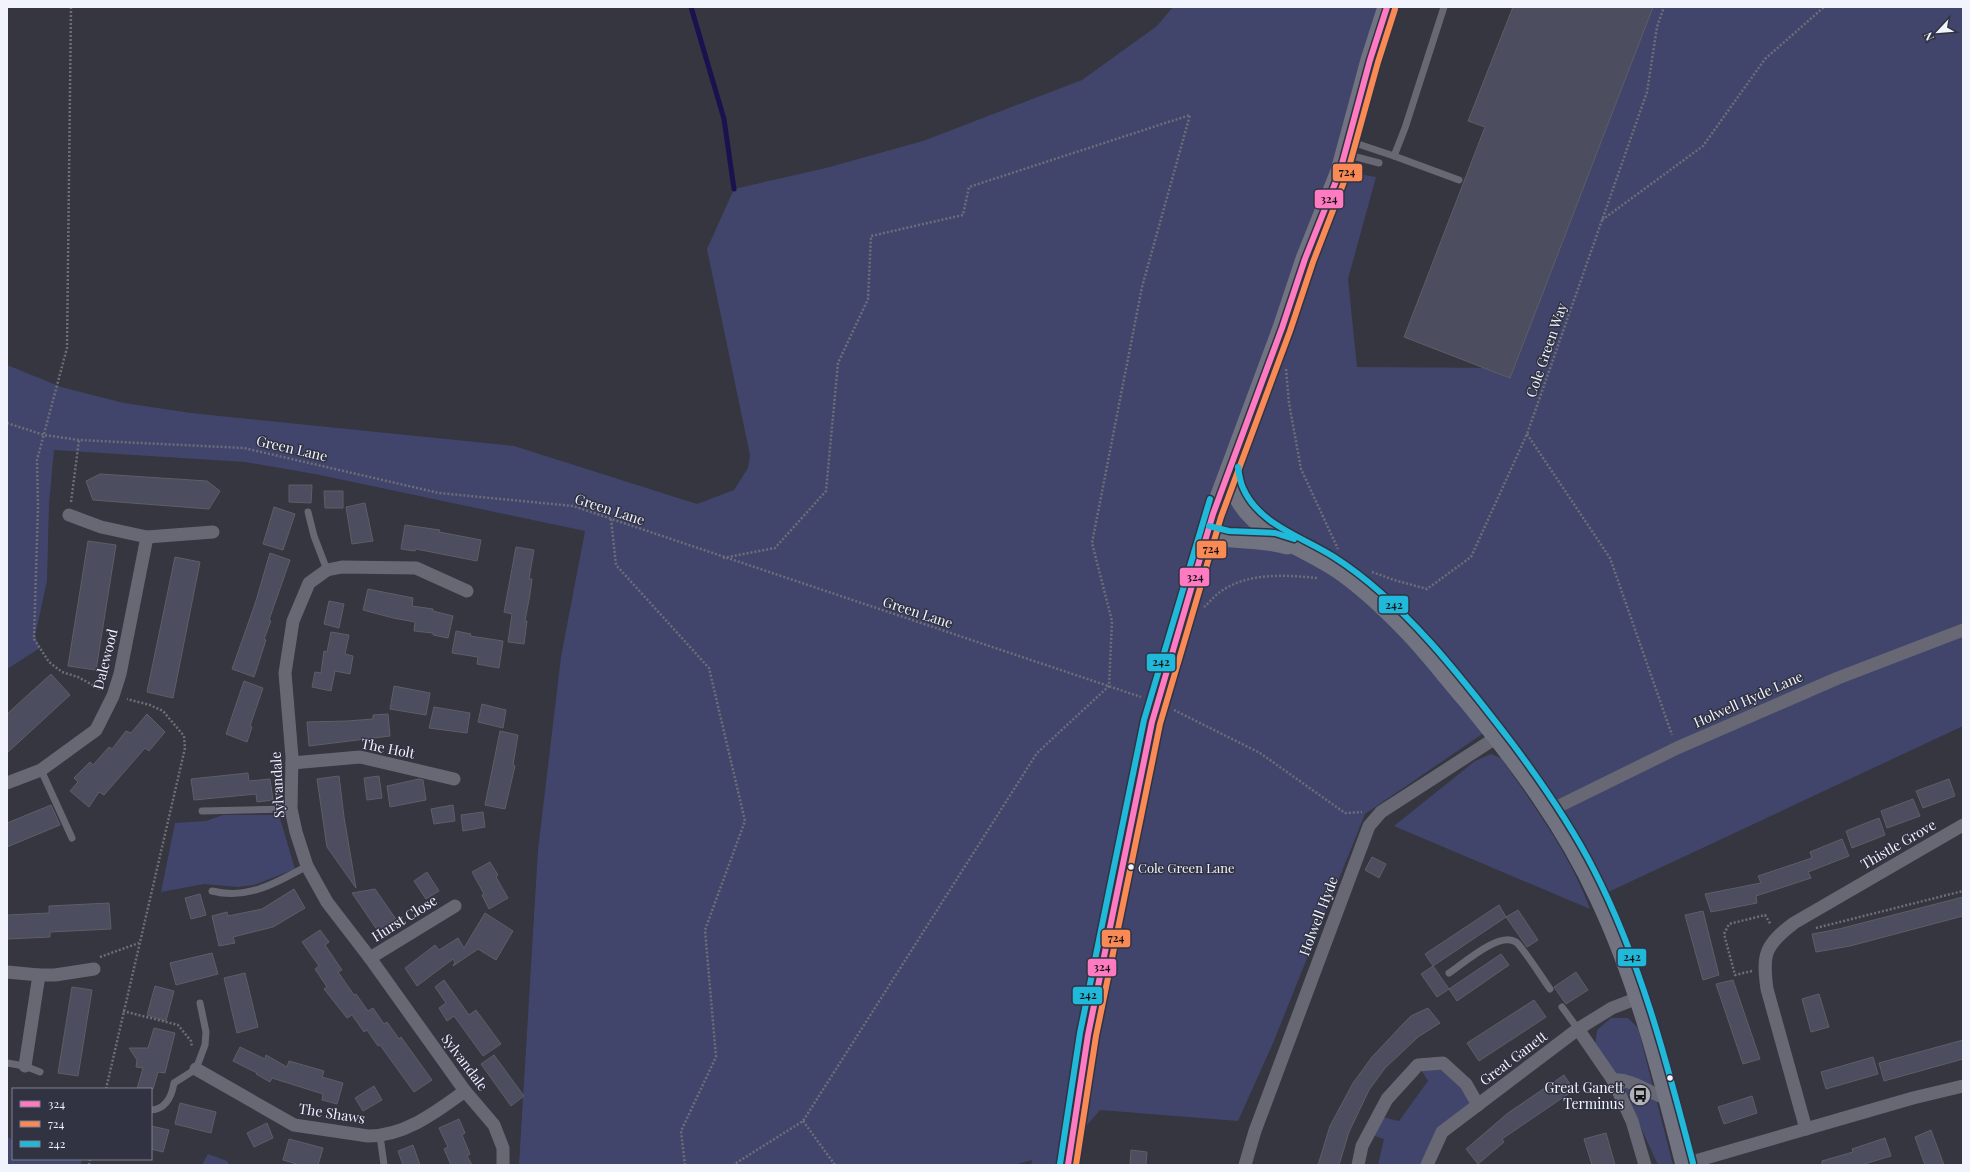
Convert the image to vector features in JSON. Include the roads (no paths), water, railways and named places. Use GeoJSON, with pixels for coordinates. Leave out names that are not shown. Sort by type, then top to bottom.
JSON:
{"type":"FeatureCollection","features":[{"type":"Feature","properties":{"kind":"main road"},"geometry":{"type":"LineString","coordinates":[[1068,1165],[1088,1035],[1152,722],[1213,514],[1282,328],[1305,258],[1340,171],[1370,60],[1387,7]]}},
{"type":"Feature","properties":{"kind":"main road"},"geometry":{"type":"LineString","coordinates":[[1230,469],[1235,494],[1244,508],[1257,522],[1344,573],[1380,602],[1410,632],[1497,737],[1551,810],[1599,897],[1638,998],[1668,1099],[1685,1165]]}},
{"type":"Feature","properties":{"kind":"main road"},"geometry":{"type":"LineString","coordinates":[[1207,534],[1228,539],[1274,541],[1310,553]]}},
{"type":"Feature","properties":{"kind":"street"},"geometry":{"type":"LineString","coordinates":[[69,515],[101,527],[147,537],[213,532]]}},
{"type":"Feature","properties":{"kind":"street","name":"Dalewood"},"geometry":{"type":"LineString","coordinates":[[7,783],[41,770],[96,730],[113,696],[120,674],[147,537]]}},
{"type":"Feature","properties":{"kind":"street","name":"Sylvandale"},"geometry":{"type":"LineString","coordinates":[[467,591],[416,568],[342,567],[328,570],[309,583],[293,621],[285,674],[292,763],[291,809],[296,832],[308,866],[328,902],[465,1091],[494,1125],[503,1148],[502,1165]]}},
{"type":"Feature","properties":{"kind":"street","name":"Holwell Hyde Lane"},"geometry":{"type":"LineString","coordinates":[[1551,810],[1677,748],[1838,678],[1963,630]]}},
{"type":"Feature","properties":{"kind":"street","name":"Holwell Hyde"},"geometry":{"type":"LineString","coordinates":[[1245,1165],[1255,1131],[1369,826],[1381,812],[1497,737]]}},
{"type":"Feature","properties":{"kind":"street","name":"The Holt"},"geometry":{"type":"LineString","coordinates":[[292,763],[360,757],[454,778]]}},
{"type":"Feature","properties":{"kind":"street","name":"Thistle Grove"},"geometry":{"type":"LineString","coordinates":[[1806,1129],[1767,989],[1764,968],[1766,954],[1776,936],[1789,926],[1963,825]]}},
{"type":"Feature","properties":{"kind":"street","name":"Hurst Close"},"geometry":{"type":"LineString","coordinates":[[370,958],[454,906]]}},
{"type":"Feature","properties":{"kind":"street"},"geometry":{"type":"LineString","coordinates":[[7,972],[55,975],[94,969]]}},
{"type":"Feature","properties":{"kind":"street"},"geometry":{"type":"LineString","coordinates":[[25,1066],[39,975]]}},
{"type":"Feature","properties":{"kind":"street","name":"Great Ganett"},"geometry":{"type":"LineString","coordinates":[[1427,1165],[1442,1132],[1578,1029],[1612,1008],[1638,998]]}},
{"type":"Feature","properties":{"kind":"street"},"geometry":{"type":"LineString","coordinates":[[1578,1029],[1614,1080],[1632,1121],[1645,1165]]}},
{"type":"Feature","properties":{"kind":"street"},"geometry":{"type":"LineString","coordinates":[[1358,1165],[1362,1146],[1387,1099],[1418,1065],[1443,1063],[1466,1084],[1478,1105]]}},
{"type":"Feature","properties":{"kind":"street","name":"The Shaws"},"geometry":{"type":"LineString","coordinates":[[196,1068],[294,1125],[368,1136],[380,1136],[406,1129],[439,1110],[465,1091]]}},
{"type":"Feature","properties":{"kind":"street"},"geometry":{"type":"LineString","coordinates":[[1614,1080],[1623,1079],[1657,1096],[1668,1099]]}},
{"type":"Feature","properties":{"kind":"street"},"geometry":{"type":"LineString","coordinates":[[1685,1165],[1913,1098],[1963,1086]]}},
{"type":"Feature","properties":{"kind":"lane"},"geometry":{"type":"LineString","coordinates":[[1394,156],[1405,128],[1444,7]]}},
{"type":"Feature","properties":{"kind":"lane"},"geometry":{"type":"LineString","coordinates":[[1347,148],[1394,156],[1459,180]]}},
{"type":"Feature","properties":{"kind":"lane"},"geometry":{"type":"LineString","coordinates":[[1347,148],[1379,164]]}},
{"type":"Feature","properties":{"kind":"lane"},"geometry":{"type":"LineString","coordinates":[[308,512],[314,536],[328,570]]}},
{"type":"Feature","properties":{"kind":"lane"},"geometry":{"type":"LineString","coordinates":[[41,770],[72,838]]}},
{"type":"Feature","properties":{"kind":"lane"},"geometry":{"type":"LineString","coordinates":[[202,811],[291,809]]}},
{"type":"Feature","properties":{"kind":"lane"},"geometry":{"type":"LineString","coordinates":[[212,891],[227,895],[248,893],[282,880],[308,866]]}},
{"type":"Feature","properties":{"kind":"lane"},"geometry":{"type":"LineString","coordinates":[[1449,973],[1494,942],[1506,939],[1516,942],[1550,989]]}},
{"type":"Feature","properties":{"kind":"lane"},"geometry":{"type":"LineString","coordinates":[[152,1110],[163,1106],[171,1096],[174,1083],[196,1068],[205,1046],[206,1032],[200,1003]]}},
{"type":"Feature","properties":{"kind":"lane"},"geometry":{"type":"LineString","coordinates":[[1562,1007],[1578,1029]]}},
{"type":"Feature","properties":{"kind":"lane"},"geometry":{"type":"LineString","coordinates":[[7,1063],[25,1066],[40,1072]]}},
{"type":"Feature","properties":{"kind":"lane"},"geometry":{"type":"LineString","coordinates":[[380,1136],[384,1165]]}},
{"type":"Feature","properties":{"kind":"waterway"},"geometry":{"type":"LineString","coordinates":[[691,7],[724,119],[734,189]]}},
{"type":"Feature","properties":{"kind":"place","name":"Cole Green Lane"},"geometry":{"type":"Point","coordinates":[1131,867]}},
{"type":"Feature","properties":{"kind":"place","name":"Great Ganett Terminus"},"geometry":{"type":"Point","coordinates":[1640,1095]}}]}
